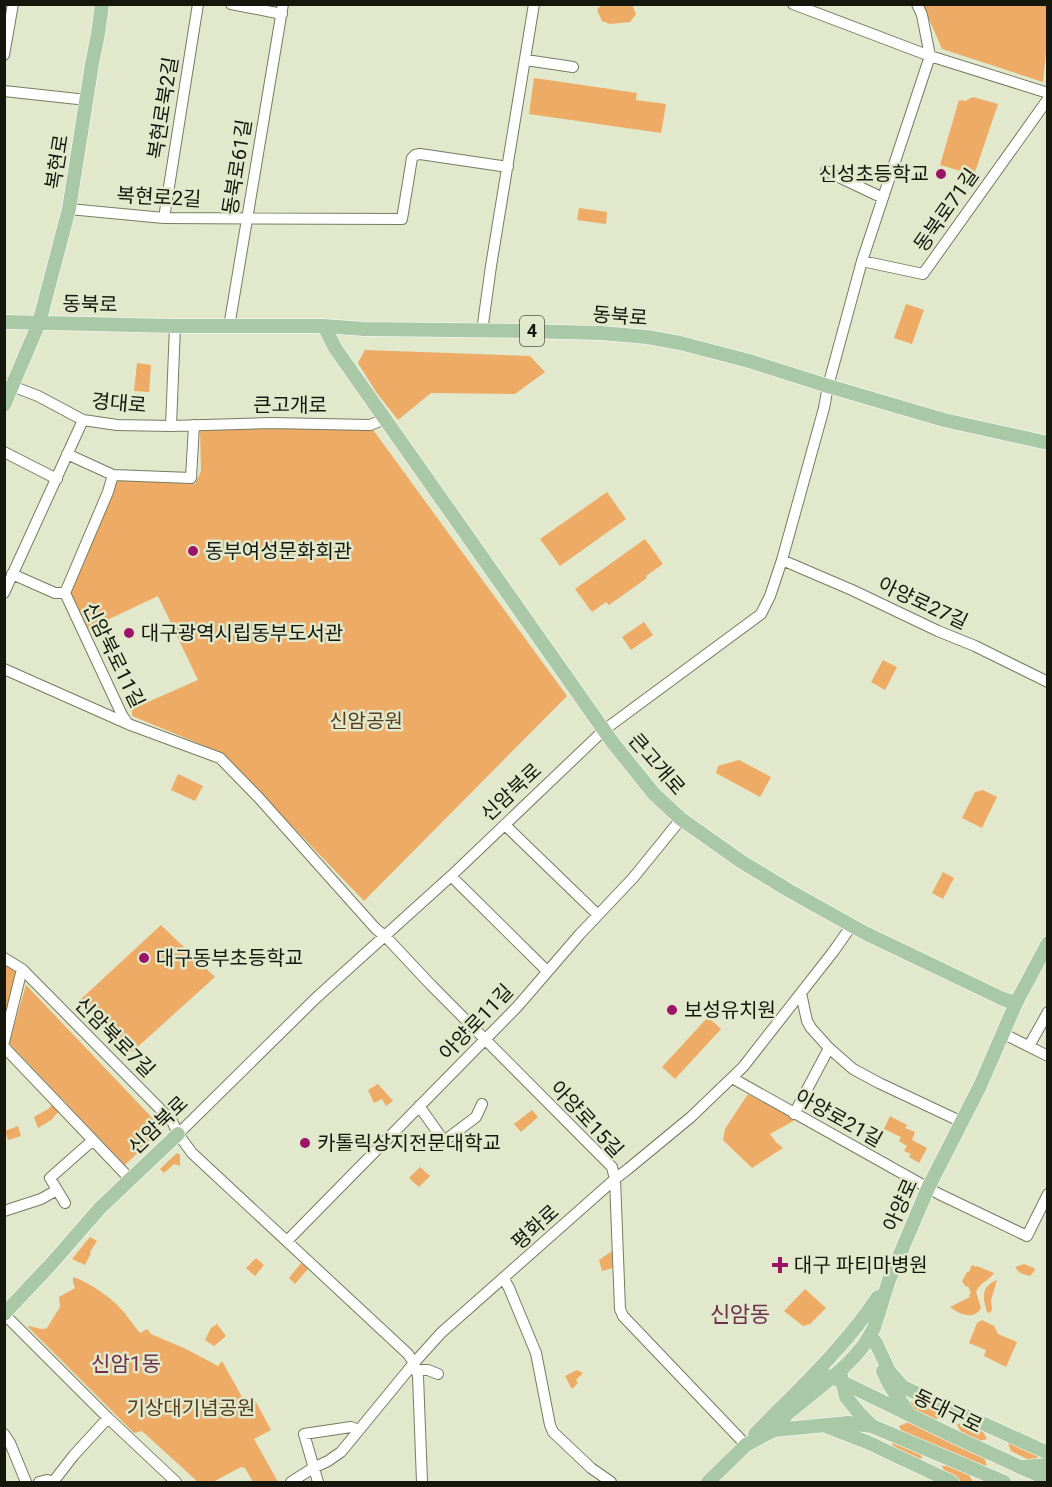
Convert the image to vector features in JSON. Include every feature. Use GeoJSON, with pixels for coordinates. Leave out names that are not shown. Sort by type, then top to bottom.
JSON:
{"type":"FeatureCollection","features":[{"type":"Feature","properties":{"kind":"main road","name":"복현로"},"geometry":{"type":"LineString","coordinates":[[39,322],[69,209],[102,4]]}},
{"type":"Feature","properties":{"kind":"main road","name":"동북로"},"geometry":{"type":"LineString","coordinates":[[4,322],[229,327],[324,326],[364,329],[601,333],[647,337],[749,361],[944,420],[1047,443]]}},
{"type":"Feature","properties":{"kind":"main road"},"geometry":{"type":"LineString","coordinates":[[4,405],[8,385],[39,322]]}},
{"type":"Feature","properties":{"kind":"main road","name":"큰고개로"},"geometry":{"type":"LineString","coordinates":[[324,326],[335,348],[613,743],[654,794],[681,819],[745,864],[788,890],[868,934],[1003,999],[1016,1003]]}},
{"type":"Feature","properties":{"kind":"main road","name":"아양로"},"geometry":{"type":"LineString","coordinates":[[880,1307],[928,1188],[1047,943]]}},
{"type":"Feature","properties":{"kind":"main road","name":"신암북로"},"geometry":{"type":"LineString","coordinates":[[4,1314],[100,1208],[178,1134]]}},
{"type":"Feature","properties":{"kind":"main road"},"geometry":{"type":"LineString","coordinates":[[708,1482],[840,1347],[866,1316],[889,1280]]}},
{"type":"Feature","properties":{"kind":"main road"},"geometry":{"type":"LineString","coordinates":[[880,1307],[874,1335],[879,1360],[889,1384],[903,1408],[910,1415]]}},
{"type":"Feature","properties":{"kind":"main road"},"geometry":{"type":"LineString","coordinates":[[872,1426],[846,1397],[838,1376],[846,1355],[880,1307]]}},
{"type":"Feature","properties":{"kind":"main road"},"geometry":{"type":"LineString","coordinates":[[746,1445],[774,1430],[788,1413],[838,1376],[874,1335]]}},
{"type":"Feature","properties":{"kind":"main road"},"geometry":{"type":"LineString","coordinates":[[874,1335],[890,1371],[903,1387],[1047,1453]]}},
{"type":"Feature","properties":{"kind":"main road"},"geometry":{"type":"LineString","coordinates":[[807,1382],[825,1376],[838,1376]]}},
{"type":"Feature","properties":{"kind":"main road","name":"동대구로"},"geometry":{"type":"LineString","coordinates":[[838,1376],[910,1415],[1047,1479]]}},
{"type":"Feature","properties":{"kind":"main road"},"geometry":{"type":"LineString","coordinates":[[885,1450],[869,1416],[873,1409],[886,1408],[898,1414],[910,1415]]}},
{"type":"Feature","properties":{"kind":"main road"},"geometry":{"type":"LineString","coordinates":[[774,1430],[848,1423],[872,1426],[1004,1482]]}},
{"type":"Feature","properties":{"kind":"main road"},"geometry":{"type":"LineString","coordinates":[[823,1425],[885,1450],[952,1482]]}},
{"type":"Feature","properties":{"kind":"main road"},"geometry":{"type":"LineString","coordinates":[[1020,1467],[1047,1465]]}},
{"type":"Feature","properties":{"kind":"street"},"geometry":{"type":"LineString","coordinates":[[4,55],[13,4]]}},
{"type":"Feature","properties":{"kind":"street","name":"복현로북2길"},"geometry":{"type":"LineString","coordinates":[[164,218],[198,4]]}},
{"type":"Feature","properties":{"kind":"street","name":"동북로61길"},"geometry":{"type":"LineString","coordinates":[[229,327],[282,9],[231,4]]}},
{"type":"Feature","properties":{"kind":"street"},"geometry":{"type":"LineString","coordinates":[[482,331],[534,4]]}},
{"type":"Feature","properties":{"kind":"street"},"geometry":{"type":"LineString","coordinates":[[793,4],[930,56],[1047,93]]}},
{"type":"Feature","properties":{"kind":"street"},"geometry":{"type":"LineString","coordinates":[[828,386],[862,261],[930,56],[922,15],[917,4]]}},
{"type":"Feature","properties":{"kind":"street"},"geometry":{"type":"LineString","coordinates":[[526,60],[573,67]]}},
{"type":"Feature","properties":{"kind":"street"},"geometry":{"type":"LineString","coordinates":[[4,91],[87,100]]}},
{"type":"Feature","properties":{"kind":"street","name":"동북로71길"},"geometry":{"type":"LineString","coordinates":[[862,261],[923,274],[1047,99]]}},
{"type":"Feature","properties":{"kind":"street","name":"복현로2길"},"geometry":{"type":"LineString","coordinates":[[69,209],[164,218],[402,219],[412,158],[415,155],[508,167]]}},
{"type":"Feature","properties":{"kind":"street"},"geometry":{"type":"LineString","coordinates":[[826,171],[884,198]]}},
{"type":"Feature","properties":{"kind":"street"},"geometry":{"type":"LineString","coordinates":[[171,426],[175,326]]}},
{"type":"Feature","properties":{"kind":"street","name":"경대로"},"geometry":{"type":"LineString","coordinates":[[8,385],[38,396],[83,420],[117,425],[194,425]]}},
{"type":"Feature","properties":{"kind":"street","name":"신암북로"},"geometry":{"type":"LineString","coordinates":[[178,1134],[315,998],[451,876],[604,730],[761,614],[770,596],[782,560],[828,386]]}},
{"type":"Feature","properties":{"kind":"street","name":"큰고개로"},"geometry":{"type":"LineString","coordinates":[[194,425],[370,424],[385,419]]}},
{"type":"Feature","properties":{"kind":"street"},"geometry":{"type":"LineString","coordinates":[[4,593],[83,420]]}},
{"type":"Feature","properties":{"kind":"street"},"geometry":{"type":"LineString","coordinates":[[67,454],[113,475],[192,478],[194,425]]}},
{"type":"Feature","properties":{"kind":"street"},"geometry":{"type":"LineString","coordinates":[[4,452],[57,479]]}},
{"type":"Feature","properties":{"kind":"street","name":"신암북로11길"},"geometry":{"type":"LineString","coordinates":[[113,475],[108,492],[64,594],[122,715],[128,723]]}},
{"type":"Feature","properties":{"kind":"street","name":"아양로27길"},"geometry":{"type":"LineString","coordinates":[[782,560],[975,646],[1047,682]]}},
{"type":"Feature","properties":{"kind":"street"},"geometry":{"type":"LineString","coordinates":[[12,574],[55,593],[64,594]]}},
{"type":"Feature","properties":{"kind":"street","name":"신암북로11길"},"geometry":{"type":"LineString","coordinates":[[4,669],[128,723],[220,758],[259,798],[376,929],[385,936]]}},
{"type":"Feature","properties":{"kind":"street","name":"아양로11길"},"geometry":{"type":"LineString","coordinates":[[287,1241],[517,1007],[633,878],[681,819]]}},
{"type":"Feature","properties":{"kind":"street"},"geometry":{"type":"LineString","coordinates":[[505,825],[598,915]]}},
{"type":"Feature","properties":{"kind":"street"},"geometry":{"type":"LineString","coordinates":[[451,876],[547,971]]}},
{"type":"Feature","properties":{"kind":"street","name":"평화로"},"geometry":{"type":"LineString","coordinates":[[291,1482],[337,1456],[441,1333],[732,1078],[754,1054],[852,926]]}},
{"type":"Feature","properties":{"kind":"street","name":"아양로15길"},"geometry":{"type":"LineString","coordinates":[[385,936],[612,1167],[615,1179],[620,1309],[623,1316],[746,1445]]}},
{"type":"Feature","properties":{"kind":"street","name":"신암북로7길"},"geometry":{"type":"LineString","coordinates":[[4,958],[22,969],[172,1121],[178,1134]]}},
{"type":"Feature","properties":{"kind":"street"},"geometry":{"type":"LineString","coordinates":[[4,1042],[22,969]]}},
{"type":"Feature","properties":{"kind":"street"},"geometry":{"type":"LineString","coordinates":[[801,993],[807,1021],[830,1048],[853,1069],[962,1122]]}},
{"type":"Feature","properties":{"kind":"street"},"geometry":{"type":"LineString","coordinates":[[1029,1046],[1047,1012]]}},
{"type":"Feature","properties":{"kind":"street"},"geometry":{"type":"LineString","coordinates":[[1004,1034],[1047,1056]]}},
{"type":"Feature","properties":{"kind":"street","name":"신암북로"},"geometry":{"type":"LineString","coordinates":[[4,1047],[130,1179]]}},
{"type":"Feature","properties":{"kind":"street"},"geometry":{"type":"LineString","coordinates":[[794,1114],[830,1048]]}},
{"type":"Feature","properties":{"kind":"street","name":"아양로21길"},"geometry":{"type":"LineString","coordinates":[[732,1078],[939,1194],[1027,1236],[1047,1194]]}},
{"type":"Feature","properties":{"kind":"street"},"geometry":{"type":"LineString","coordinates":[[418,1106],[444,1141],[476,1116],[482,1104]]}},
{"type":"Feature","properties":{"kind":"street"},"geometry":{"type":"LineString","coordinates":[[178,1134],[192,1153],[408,1354],[418,1376],[422,1482]]}},
{"type":"Feature","properties":{"kind":"street"},"geometry":{"type":"LineString","coordinates":[[65,1203],[50,1178],[93,1140]]}},
{"type":"Feature","properties":{"kind":"street"},"geometry":{"type":"LineString","coordinates":[[4,1211],[41,1199],[57,1190]]}},
{"type":"Feature","properties":{"kind":"street"},"geometry":{"type":"LineString","coordinates":[[504,1279],[536,1353],[553,1432],[591,1468],[611,1482]]}},
{"type":"Feature","properties":{"kind":"street"},"geometry":{"type":"LineString","coordinates":[[4,1314],[176,1482]]}},
{"type":"Feature","properties":{"kind":"street"},"geometry":{"type":"LineString","coordinates":[[415,1366],[438,1374]]}},
{"type":"Feature","properties":{"kind":"street"},"geometry":{"type":"LineString","coordinates":[[39,1482],[48,1480],[54,1482],[74,1455],[108,1418]]}},
{"type":"Feature","properties":{"kind":"street"},"geometry":{"type":"LineString","coordinates":[[318,1482],[304,1434],[351,1427],[359,1430]]}},
{"type":"Feature","properties":{"kind":"street"},"geometry":{"type":"LineString","coordinates":[[4,1434],[26,1482]]}},
{"type":"Feature","properties":{"kind":"green space"},"geometry":{"type":"Polygon","coordinates":[[[601,5],[632,5],[636,14],[630,22],[610,24],[602,21],[597,10],[601,5]]]}},
{"type":"Feature","properties":{"kind":"green space"},"geometry":{"type":"Polygon","coordinates":[[[923,5],[1047,5],[1047,41],[1043,82],[942,49],[923,5]]]}},
{"type":"Feature","properties":{"kind":"green space"},"geometry":{"type":"Polygon","coordinates":[[[534,78],[637,93],[636,100],[666,104],[661,133],[529,114],[534,78]]]}},
{"type":"Feature","properties":{"kind":"green space"},"geometry":{"type":"Polygon","coordinates":[[[973,97],[998,104],[974,175],[940,165],[959,100],[965,101],[973,97]]]}},
{"type":"Feature","properties":{"kind":"green space"},"geometry":{"type":"Polygon","coordinates":[[[579,208],[607,212],[606,224],[577,220],[579,208]]]}},
{"type":"Feature","properties":{"kind":"green space"},"geometry":{"type":"Polygon","coordinates":[[[906,304],[924,310],[912,344],[894,338],[906,304]]]}},
{"type":"Feature","properties":{"kind":"green space"},"geometry":{"type":"Polygon","coordinates":[[[365,350],[530,356],[545,372],[515,394],[431,393],[398,420],[376,392],[358,363],[365,350]]]}},
{"type":"Feature","properties":{"kind":"green space"},"geometry":{"type":"Polygon","coordinates":[[[137,363],[151,365],[149,392],[134,391],[137,363]]]}},
{"type":"Feature","properties":{"kind":"green space","name":"신암공원"},"geometry":{"type":"Polygon","coordinates":[[[371,427],[567,696],[364,901],[222,753],[132,716],[132,709],[198,680],[158,596],[88,629],[70,591],[114,485],[119,480],[195,484],[201,471],[200,429],[371,427]]]}},
{"type":"Feature","properties":{"kind":"green space"},"geometry":{"type":"Polygon","coordinates":[[[607,492],[626,519],[560,566],[540,539],[607,492]]]}},
{"type":"Feature","properties":{"kind":"green space"},"geometry":{"type":"Polygon","coordinates":[[[645,539],[663,564],[609,605],[606,602],[592,612],[575,589],[645,539]]]}},
{"type":"Feature","properties":{"kind":"green space"},"geometry":{"type":"Polygon","coordinates":[[[644,622],[653,635],[631,650],[622,637],[644,622]]]}},
{"type":"Feature","properties":{"kind":"green space"},"geometry":{"type":"Polygon","coordinates":[[[883,660],[897,667],[885,690],[871,682],[883,660]]]}},
{"type":"Feature","properties":{"kind":"green space"},"geometry":{"type":"Polygon","coordinates":[[[739,760],[771,777],[760,797],[716,773],[718,766],[739,760]]]}},
{"type":"Feature","properties":{"kind":"green space"},"geometry":{"type":"Polygon","coordinates":[[[178,774],[203,786],[195,801],[171,790],[178,774]]]}},
{"type":"Feature","properties":{"kind":"green space"},"geometry":{"type":"Polygon","coordinates":[[[983,790],[997,797],[982,828],[962,818],[975,792],[983,790]]]}},
{"type":"Feature","properties":{"kind":"green space"},"geometry":{"type":"Polygon","coordinates":[[[943,872],[954,878],[943,899],[932,893],[943,872]]]}},
{"type":"Feature","properties":{"kind":"green space"},"geometry":{"type":"Polygon","coordinates":[[[161,925],[215,977],[132,1052],[80,1000],[161,925]]]}},
{"type":"Feature","properties":{"kind":"green space"},"geometry":{"type":"Polygon","coordinates":[[[5,964],[18,971],[5,1022],[5,964]]]}},
{"type":"Feature","properties":{"kind":"green space"},"geometry":{"type":"Polygon","coordinates":[[[26,985],[159,1125],[158,1133],[125,1165],[9,1043],[26,985]]]}},
{"type":"Feature","properties":{"kind":"green space"},"geometry":{"type":"Polygon","coordinates":[[[708,1017],[721,1029],[675,1079],[662,1067],[708,1017]]]}},
{"type":"Feature","properties":{"kind":"green space"},"geometry":{"type":"Polygon","coordinates":[[[378,1084],[393,1101],[386,1106],[382,1099],[374,1103],[368,1090],[378,1084]]]}},
{"type":"Feature","properties":{"kind":"green space"},"geometry":{"type":"Polygon","coordinates":[[[748,1094],[795,1120],[770,1134],[783,1148],[752,1168],[723,1140],[725,1129],[748,1094]]]}},
{"type":"Feature","properties":{"kind":"green space"},"geometry":{"type":"Polygon","coordinates":[[[53,1104],[59,1111],[51,1120],[38,1128],[34,1117],[53,1104]]]}},
{"type":"Feature","properties":{"kind":"green space"},"geometry":{"type":"Polygon","coordinates":[[[532,1110],[538,1117],[521,1132],[514,1124],[532,1110]]]}},
{"type":"Feature","properties":{"kind":"green space"},"geometry":{"type":"Polygon","coordinates":[[[890,1116],[907,1125],[905,1128],[915,1132],[912,1140],[927,1148],[919,1163],[909,1157],[911,1154],[904,1151],[907,1146],[899,1141],[901,1137],[884,1129],[890,1116]]]}},
{"type":"Feature","properties":{"kind":"green space"},"geometry":{"type":"Polygon","coordinates":[[[18,1126],[21,1136],[8,1140],[5,1131],[18,1126]]]}},
{"type":"Feature","properties":{"kind":"green space"},"geometry":{"type":"Polygon","coordinates":[[[177,1153],[180,1155],[180,1166],[174,1164],[164,1173],[160,1169],[177,1153]]]}},
{"type":"Feature","properties":{"kind":"green space"},"geometry":{"type":"Polygon","coordinates":[[[420,1167],[430,1176],[419,1187],[409,1178],[420,1167]]]}},
{"type":"Feature","properties":{"kind":"green space"},"geometry":{"type":"Polygon","coordinates":[[[90,1237],[97,1241],[85,1265],[72,1259],[90,1237]]]}},
{"type":"Feature","properties":{"kind":"green space"},"geometry":{"type":"Polygon","coordinates":[[[612,1251],[613,1268],[602,1271],[599,1260],[612,1251]]]}},
{"type":"Feature","properties":{"kind":"green space"},"geometry":{"type":"Polygon","coordinates":[[[256,1258],[264,1265],[255,1276],[246,1268],[256,1258]]]}},
{"type":"Feature","properties":{"kind":"green space"},"geometry":{"type":"Polygon","coordinates":[[[301,1263],[308,1269],[295,1284],[289,1278],[301,1263]]]}},
{"type":"Feature","properties":{"kind":"green space"},"geometry":{"type":"Polygon","coordinates":[[[1024,1264],[1035,1270],[1030,1276],[1020,1273],[1015,1267],[1024,1264]]]}},
{"type":"Feature","properties":{"kind":"green space"},"geometry":{"type":"Polygon","coordinates":[[[972,1265],[994,1273],[976,1292],[981,1308],[974,1314],[966,1315],[950,1307],[970,1297],[968,1286],[966,1287],[962,1281],[972,1265]]]}},
{"type":"Feature","properties":{"kind":"green space","name":"기상대기념공원"},"geometry":{"type":"Polygon","coordinates":[[[73,1277],[92,1286],[112,1300],[140,1333],[147,1329],[151,1334],[218,1366],[222,1361],[247,1406],[256,1402],[271,1430],[254,1439],[278,1482],[253,1482],[245,1468],[241,1467],[213,1482],[198,1482],[142,1431],[134,1433],[27,1326],[47,1328],[60,1307],[59,1297],[75,1288],[73,1277]]]}},
{"type":"Feature","properties":{"kind":"green space"},"geometry":{"type":"Polygon","coordinates":[[[997,1280],[991,1300],[992,1310],[989,1313],[984,1293],[988,1286],[997,1280]]]}},
{"type":"Feature","properties":{"kind":"green space"},"geometry":{"type":"Polygon","coordinates":[[[805,1289],[826,1308],[810,1324],[803,1326],[784,1311],[805,1289]]]}},
{"type":"Feature","properties":{"kind":"green space"},"geometry":{"type":"Polygon","coordinates":[[[982,1320],[994,1326],[998,1334],[1017,1342],[1006,1367],[984,1356],[986,1350],[969,1343],[977,1323],[982,1320]]]}},
{"type":"Feature","properties":{"kind":"green space"},"geometry":{"type":"Polygon","coordinates":[[[217,1324],[226,1336],[214,1346],[205,1340],[211,1328],[217,1324]]]}},
{"type":"Feature","properties":{"kind":"green space"},"geometry":{"type":"Polygon","coordinates":[[[577,1370],[583,1373],[576,1380],[578,1383],[572,1389],[565,1376],[577,1370]]]}},
{"type":"Feature","properties":{"kind":"green space"},"geometry":{"type":"Polygon","coordinates":[[[919,1401],[937,1410],[941,1417],[933,1420],[913,1410],[910,1402],[919,1401]]]}},
{"type":"Feature","properties":{"kind":"green space"},"geometry":{"type":"Polygon","coordinates":[[[909,1422],[983,1455],[987,1465],[978,1466],[903,1434],[899,1426],[909,1422]]]}},
{"type":"Feature","properties":{"kind":"green space"},"geometry":{"type":"Polygon","coordinates":[[[965,1423],[983,1432],[987,1439],[979,1441],[960,1431],[957,1424],[965,1423]]]}},
{"type":"Feature","properties":{"kind":"green space"},"geometry":{"type":"Polygon","coordinates":[[[901,1442],[919,1452],[922,1458],[915,1461],[895,1451],[892,1443],[901,1442]]]}},
{"type":"Feature","properties":{"kind":"green space"},"geometry":{"type":"Polygon","coordinates":[[[1016,1442],[1035,1452],[1038,1458],[1031,1461],[1011,1451],[1008,1443],[1016,1442]]]}},
{"type":"Feature","properties":{"kind":"green space"},"geometry":{"type":"Polygon","coordinates":[[[950,1465],[969,1474],[972,1481],[963,1482],[945,1474],[942,1466],[950,1465]]]}},
{"type":"Feature","properties":{"kind":"place","name":"신성초등학교"},"geometry":{"type":"Point","coordinates":[941,174]}},
{"type":"Feature","properties":{"kind":"place","name":"동부여성문화회관"},"geometry":{"type":"Point","coordinates":[193,551]}},
{"type":"Feature","properties":{"kind":"place","name":"대구광역시립동부도서관"},"geometry":{"type":"Point","coordinates":[129,633]}},
{"type":"Feature","properties":{"kind":"place","name":"대구동부초등학교"},"geometry":{"type":"Point","coordinates":[144,958]}},
{"type":"Feature","properties":{"kind":"place","name":"보성유치원"},"geometry":{"type":"Point","coordinates":[672,1010]}},
{"type":"Feature","properties":{"kind":"place","name":"카톨릭상지전문대학교"},"geometry":{"type":"Point","coordinates":[305,1143]}},
{"type":"Feature","properties":{"kind":"place","name":"대구 파티마병원"},"geometry":{"type":"Point","coordinates":[780,1265]}},
{"type":"Feature","properties":{"kind":"district","name":"신암동"},"geometry":{"type":"Point","coordinates":[740,1314]}},
{"type":"Feature","properties":{"kind":"district","name":"신암1동"},"geometry":{"type":"Point","coordinates":[126,1364]}}]}
